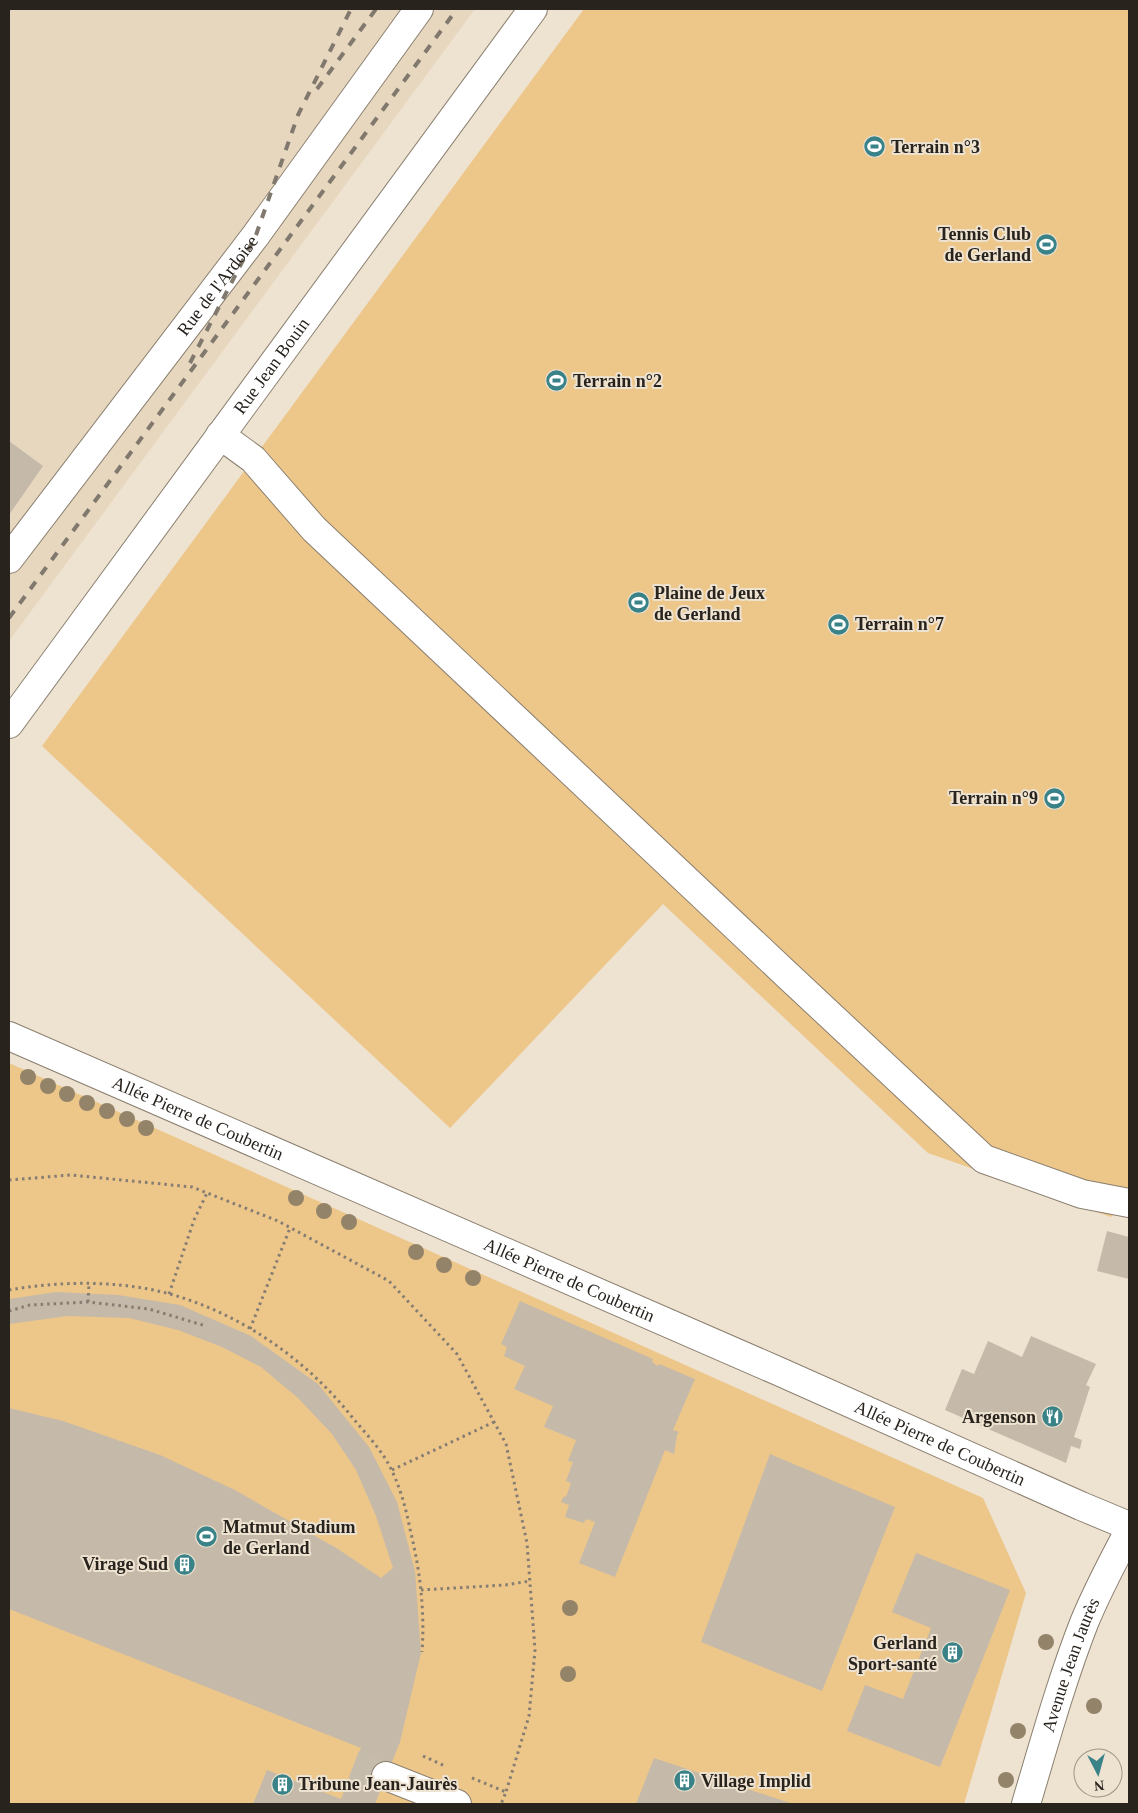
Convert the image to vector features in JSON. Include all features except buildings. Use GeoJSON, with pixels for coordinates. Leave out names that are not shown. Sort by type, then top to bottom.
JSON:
{"type":"FeatureCollection","features":[{"type":"Feature","properties":{"kind":"street","name":"Rue de l'Ardoise"},"geometry":{"type":"LineString","coordinates":[[9,559],[256,235],[420,9]]}},
{"type":"Feature","properties":{"kind":"street","name":"Rue Jean Bouin"},"geometry":{"type":"LineString","coordinates":[[9,724],[534,9]]}},
{"type":"Feature","properties":{"kind":"street"},"geometry":{"type":"LineString","coordinates":[[220,435],[253,459],[314,530],[984,1159],[1082,1194],[1129,1202]]}},
{"type":"Feature","properties":{"kind":"street","name":"Allée Pierre de Coubertin"},"geometry":{"type":"LineString","coordinates":[[9,1036],[1129,1526]]}},
{"type":"Feature","properties":{"kind":"street","name":"Avenue Jean Jaurès"},"geometry":{"type":"LineString","coordinates":[[1026,1804],[1056,1704],[1084,1623],[1129,1531]]}},
{"type":"Feature","properties":{"kind":"street"},"geometry":{"type":"LineString","coordinates":[[386,1776],[457,1804]]}},
{"type":"Feature","properties":{"kind":"path"},"geometry":{"type":"LineString","coordinates":[[9,1180],[71,1175],[192,1187],[278,1221],[388,1281],[457,1354],[506,1444],[526,1543],[530,1581],[535,1650],[529,1716],[501,1804]]}},
{"type":"Feature","properties":{"kind":"path"},"geometry":{"type":"LineString","coordinates":[[169,1294],[194,1220],[207,1193]]}},
{"type":"Feature","properties":{"kind":"path"},"geometry":{"type":"LineString","coordinates":[[250,1329],[290,1228]]}},
{"type":"Feature","properties":{"kind":"path"},"geometry":{"type":"LineString","coordinates":[[88,1302],[89,1284]]}},
{"type":"Feature","properties":{"kind":"path"},"geometry":{"type":"LineString","coordinates":[[9,1290],[42,1286],[89,1284],[127,1286],[169,1294],[228,1316],[304,1366],[323,1384],[376,1446],[392,1470],[404,1501],[416,1552],[424,1633],[422,1652]]}},
{"type":"Feature","properties":{"kind":"path"},"geometry":{"type":"LineString","coordinates":[[9,1311],[30,1305],[88,1302],[149,1309],[206,1326]]}},
{"type":"Feature","properties":{"kind":"path"},"geometry":{"type":"LineString","coordinates":[[392,1470],[494,1422]]}},
{"type":"Feature","properties":{"kind":"path"},"geometry":{"type":"LineString","coordinates":[[421,1590],[505,1585],[530,1581]]}},
{"type":"Feature","properties":{"kind":"path"},"geometry":{"type":"LineString","coordinates":[[478,1780],[506,1792]]}},
{"type":"Feature","properties":{"kind":"shaded area"},"geometry":{"type":"Polygon","coordinates":[[[9,9],[475,9],[9,641],[9,9]]]}},
{"type":"Feature","properties":{"kind":"shaded area","name":"Plaine de Jeux de Gerland"},"geometry":{"type":"Polygon","coordinates":[[[584,9],[1129,9],[1129,1197],[1111,1217],[928,1153],[663,904],[450,1128],[42,746],[584,9]]]}},
{"type":"Feature","properties":{"kind":"shaded area"},"geometry":{"type":"Polygon","coordinates":[[[9,1063],[983,1498],[1026,1593],[964,1804],[9,1804],[9,1063]]]}},
{"type":"Feature","properties":{"kind":"tunnel"},"geometry":{"type":"LineString","coordinates":[[354,1764],[386,1776]]}},
{"type":"Feature","properties":{"kind":"railway"},"geometry":{"type":"LineString","coordinates":[[190,363],[256,235],[298,115],[351,9]]}},
{"type":"Feature","properties":{"kind":"railway"},"geometry":{"type":"LineString","coordinates":[[317,89],[376,9]]}},
{"type":"Feature","properties":{"kind":"railway"},"geometry":{"type":"LineString","coordinates":[[9,618],[457,9]]}},
{"type":"Feature","properties":{"kind":"place","name":"Terrain n°3"},"geometry":{"type":"Point","coordinates":[875,147]}},
{"type":"Feature","properties":{"kind":"place","name":"Tennis Club de Gerland"},"geometry":{"type":"Point","coordinates":[1047,244]}},
{"type":"Feature","properties":{"kind":"place","name":"Terrain n°2"},"geometry":{"type":"Point","coordinates":[557,381]}},
{"type":"Feature","properties":{"kind":"place","name":"Plaine de Jeux de Gerland"},"geometry":{"type":"Point","coordinates":[638,603]}},
{"type":"Feature","properties":{"kind":"place","name":"Terrain n°7"},"geometry":{"type":"Point","coordinates":[839,624]}},
{"type":"Feature","properties":{"kind":"place","name":"Terrain n°9"},"geometry":{"type":"Point","coordinates":[1054,798]}},
{"type":"Feature","properties":{"kind":"place","name":"Argenson"},"geometry":{"type":"Point","coordinates":[1052,1417]}},
{"type":"Feature","properties":{"kind":"place","name":"Matmut Stadium de Gerland"},"geometry":{"type":"Point","coordinates":[207,1537]}},
{"type":"Feature","properties":{"kind":"place","name":"Virage Sud"},"geometry":{"type":"Point","coordinates":[184,1564]}},
{"type":"Feature","properties":{"kind":"place","name":"Gerland Sport-santé"},"geometry":{"type":"Point","coordinates":[953,1653]}},
{"type":"Feature","properties":{"kind":"place","name":"Village Implid"},"geometry":{"type":"Point","coordinates":[685,1781]}},
{"type":"Feature","properties":{"kind":"place","name":"Tribune Jean-Jaurès"},"geometry":{"type":"Point","coordinates":[282,1784]}}]}
